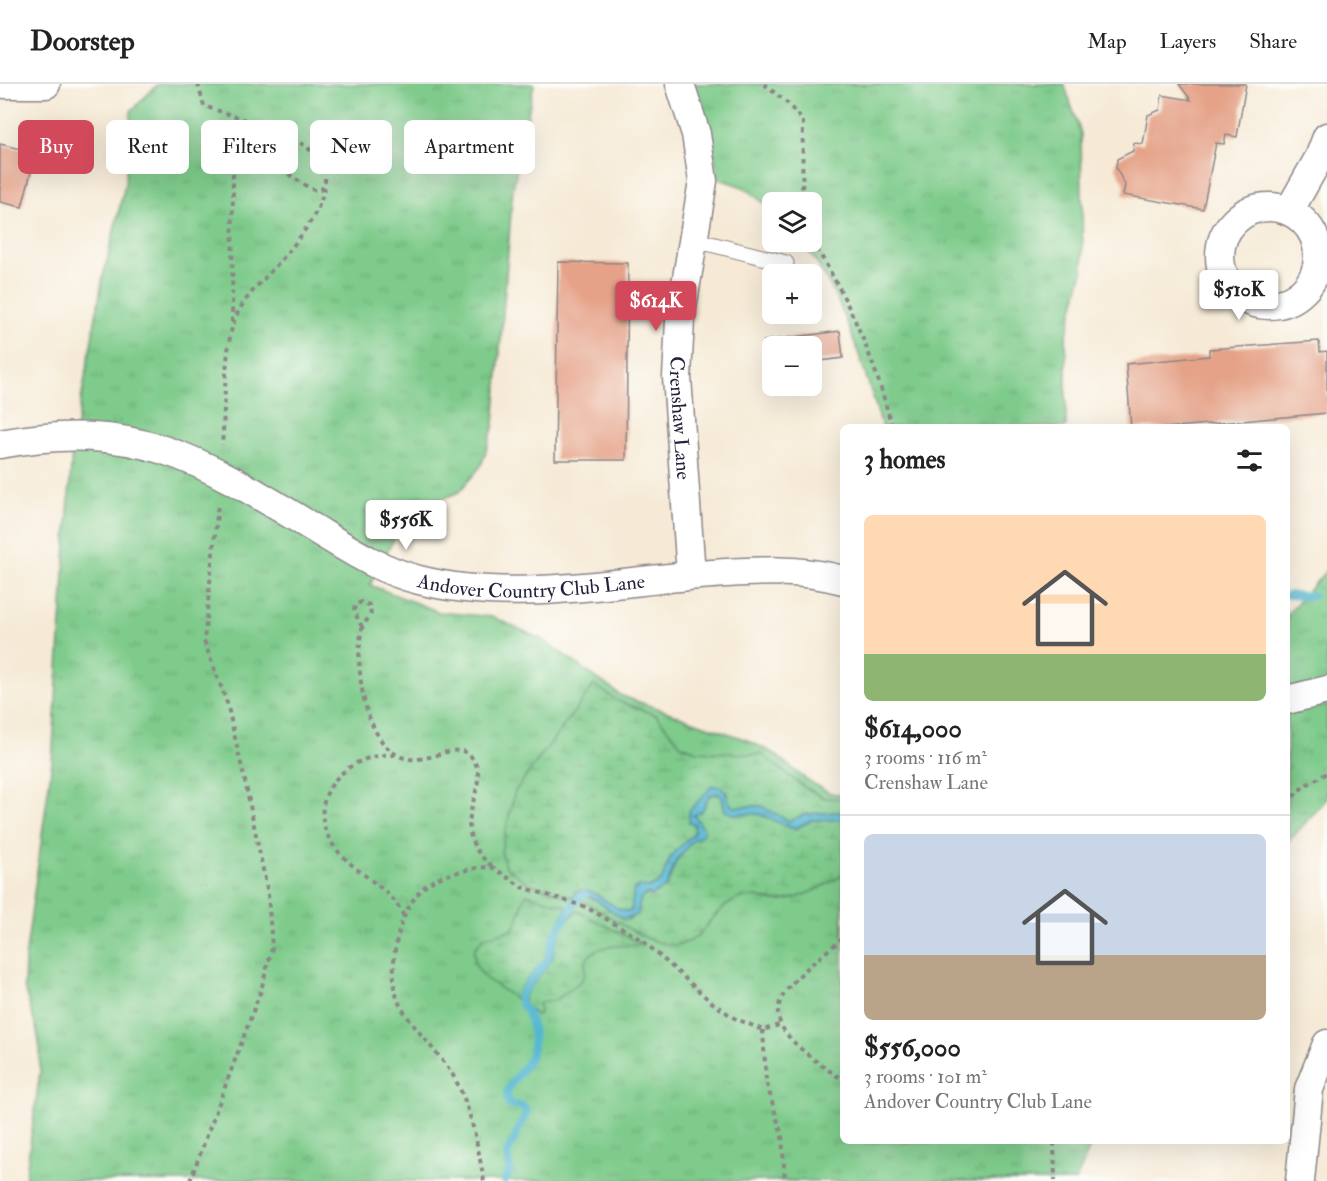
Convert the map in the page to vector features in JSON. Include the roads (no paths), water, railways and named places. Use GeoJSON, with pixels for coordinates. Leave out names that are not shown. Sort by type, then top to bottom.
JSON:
{"type":"FeatureCollection","features":[{"type":"Feature","properties":{"kind":"street"},"geometry":{"type":"LineString","coordinates":[[5,84],[46,84]]}},
{"type":"Feature","properties":{"kind":"street","name":"Crenshaw Lane"},"geometry":{"type":"LineString","coordinates":[[680,84],[696,134],[703,181],[680,320],[677,377],[691,575]]}},
{"type":"Feature","properties":{"kind":"street"},"geometry":{"type":"LineString","coordinates":[[1289,211],[1317,179],[1327,138]]}},
{"type":"Feature","properties":{"kind":"street","name":"Andover Country Club Lane"},"geometry":{"type":"LineString","coordinates":[[0,444],[48,438],[95,436],[139,442],[190,457],[388,570],[444,586],[503,591],[691,575],[778,571],[840,580]]}},
{"type":"Feature","properties":{"kind":"street"},"geometry":{"type":"LineString","coordinates":[[1290,699],[1327,690]]}},
{"type":"Feature","properties":{"kind":"street"},"geometry":{"type":"LineString","coordinates":[[1300,1181],[1309,1089],[1327,1044]]}},
{"type":"Feature","properties":{"kind":"lane"},"geometry":{"type":"LineString","coordinates":[[695,240],[786,263]]}},
{"type":"Feature","properties":{"kind":"water"},"geometry":{"type":"Polygon","coordinates":[[[712,786],[725,790],[733,807],[761,806],[789,821],[806,814],[840,812],[840,820],[812,820],[793,829],[759,814],[733,814],[725,811],[722,796],[716,793],[709,796],[702,811],[694,815],[705,831],[699,838],[692,841],[676,861],[666,887],[651,896],[649,893],[642,897],[638,915],[623,919],[592,897],[583,896],[581,900],[572,897],[579,891],[586,890],[624,911],[631,911],[634,889],[640,886],[649,888],[661,881],[671,856],[694,833],[695,824],[689,823],[689,811],[712,786]]]}},
{"type":"Feature","properties":{"kind":"waterway"},"geometry":{"type":"LineString","coordinates":[[1290,595],[1312,596]]}},
{"type":"Feature","properties":{"kind":"waterway"},"geometry":{"type":"LineString","coordinates":[[505,1181],[510,1170],[507,1154],[527,1112],[522,1106],[511,1105],[507,1100],[507,1094],[513,1081],[530,1058],[533,1042],[531,1021],[521,1004],[520,995],[548,959],[554,937],[578,897],[585,894]]}}]}
